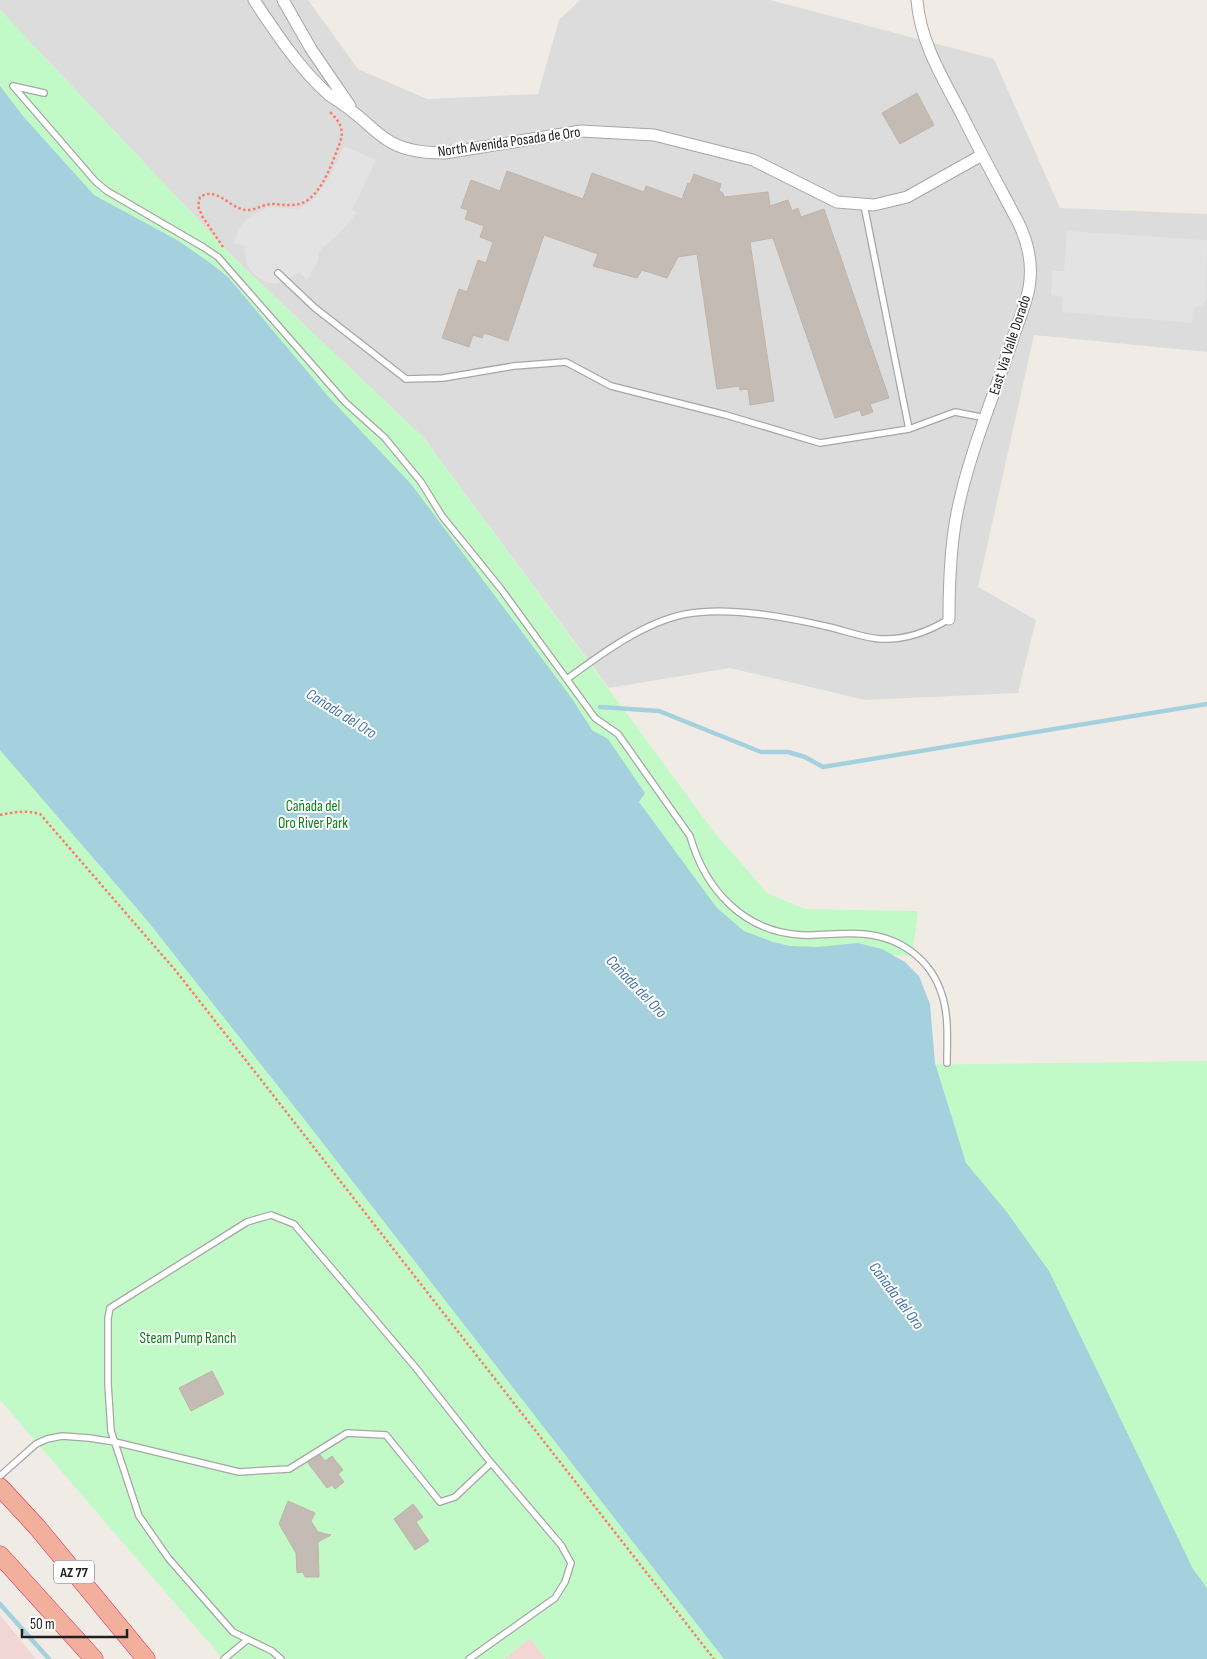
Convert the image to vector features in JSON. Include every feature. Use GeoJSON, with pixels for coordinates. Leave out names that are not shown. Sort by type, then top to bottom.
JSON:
{"type":"FeatureCollection","features":[{"type":"Feature","properties":{"kind":"highway","name":"AZ 77"},"geometry":{"type":"LineString","coordinates":[[0,1487],[36,1527],[146,1659]]}},
{"type":"Feature","properties":{"kind":"highway","name":"AZ 77"},"geometry":{"type":"LineString","coordinates":[[0,1555],[94,1659]]}},
{"type":"Feature","properties":{"kind":"street","name":"North Avenida Posada de Oro"},"geometry":{"type":"LineString","coordinates":[[254,0],[274,30],[309,74],[329,95],[354,112],[386,140],[426,153],[445,153],[581,131],[654,136],[753,160],[837,202],[864,205],[874,205],[907,197],[982,155]]}},
{"type":"Feature","properties":{"kind":"street","name":"North Avenida Posada de Oro"},"geometry":{"type":"LineString","coordinates":[[283,0],[354,112]]}},
{"type":"Feature","properties":{"kind":"street","name":"East Via Valle Dorado"},"geometry":{"type":"LineString","coordinates":[[917,0],[918,13],[925,39],[936,66],[1025,237],[1030,254],[1029,288],[974,452],[957,512],[949,584],[949,619]]}},
{"type":"Feature","properties":{"kind":"lane"},"geometry":{"type":"LineString","coordinates":[[44,92],[13,86],[96,182],[107,191],[218,257],[345,402],[385,438],[413,472],[442,516],[501,589],[595,718],[618,734],[690,836],[703,870],[726,902],[738,913],[754,923],[785,933],[878,936],[907,948],[919,956],[935,978],[942,996],[946,1017],[947,1063]]}},
{"type":"Feature","properties":{"kind":"lane"},"geometry":{"type":"LineString","coordinates":[[864,205],[909,430]]}},
{"type":"Feature","properties":{"kind":"lane"},"geometry":{"type":"LineString","coordinates":[[278,273],[315,308],[406,379],[443,378],[514,366],[566,362],[611,386],[726,415],[820,443],[909,430],[955,412],[986,418]]}},
{"type":"Feature","properties":{"kind":"lane"},"geometry":{"type":"LineString","coordinates":[[566,679],[653,624],[686,614],[730,611],[807,622],[880,639],[906,637],[932,630],[949,619]]}},
{"type":"Feature","properties":{"kind":"lane"},"geometry":{"type":"LineString","coordinates":[[281,1659],[272,1652],[233,1632],[169,1560],[139,1516],[111,1431],[108,1384],[108,1318],[110,1308],[247,1222],[271,1215],[294,1224],[416,1368],[492,1464],[561,1545],[571,1563],[565,1582],[555,1598],[469,1659]]}},
{"type":"Feature","properties":{"kind":"lane"},"geometry":{"type":"LineString","coordinates":[[0,1476],[36,1444],[47,1438],[62,1436],[115,1442],[239,1472],[289,1469],[347,1433],[386,1435],[440,1502],[454,1498],[492,1464]]}},
{"type":"Feature","properties":{"kind":"lane"},"geometry":{"type":"LineString","coordinates":[[224,1659],[246,1640]]}},
{"type":"Feature","properties":{"kind":"path"},"geometry":{"type":"LineString","coordinates":[[224,249],[202,216],[198,206],[200,197],[206,193],[215,194],[240,209],[246,210],[270,204],[302,203],[310,198],[328,174],[342,140],[341,125],[325,106]]}},
{"type":"Feature","properties":{"kind":"path"},"geometry":{"type":"LineString","coordinates":[[2,814],[24,812],[40,814],[176,971],[714,1659]]}},
{"type":"Feature","properties":{"kind":"shaded area"},"geometry":{"type":"Polygon","coordinates":[[[0,0],[308,0],[358,69],[427,99],[538,94],[559,20],[580,0],[770,0],[994,59],[1060,208],[1207,214],[1207,352],[1034,335],[978,587],[1036,620],[1018,693],[865,700],[730,668],[609,688],[424,438],[239,263],[0,10],[0,0]]]}},
{"type":"Feature","properties":{"kind":"shaded area"},"geometry":{"type":"Polygon","coordinates":[[[344,146],[376,160],[352,210],[357,213],[319,251],[318,261],[307,280],[299,272],[284,282],[275,284],[263,281],[247,265],[244,245],[233,243],[242,224],[248,218],[264,209],[271,207],[298,209],[312,201],[329,179],[344,146]]]}},
{"type":"Feature","properties":{"kind":"shaded area"},"geometry":{"type":"Polygon","coordinates":[[[1067,231],[1207,240],[1206,300],[1202,305],[1193,309],[1192,323],[1062,312],[1063,297],[1051,295],[1052,271],[1064,271],[1067,231]]]}},
{"type":"Feature","properties":{"kind":"shaded area"},"geometry":{"type":"Polygon","coordinates":[[[0,1615],[36,1659],[0,1659],[0,1615]]]}},
{"type":"Feature","properties":{"kind":"shaded area"},"geometry":{"type":"Polygon","coordinates":[[[530,1638],[546,1659],[504,1659],[530,1638]]]}},
{"type":"Feature","properties":{"kind":"green space","name":"Cañada del Oro River Park"},"geometry":{"type":"Polygon","coordinates":[[[0,10],[239,263],[424,438],[714,832],[767,893],[805,909],[918,911],[912,956],[727,946],[815,1066],[1207,1061],[1207,1659],[546,1659],[530,1638],[504,1659],[223,1659],[0,1400],[0,10]]]}},
{"type":"Feature","properties":{"kind":"water","name":"Cañada del Oro River Park"},"geometry":{"type":"Polygon","coordinates":[[[0,86],[23,116],[94,195],[177,240],[228,277],[327,395],[411,484],[573,700],[592,730],[608,739],[645,793],[639,802],[717,908],[744,931],[773,942],[790,946],[817,947],[858,943],[882,949],[905,962],[919,976],[930,1004],[935,1063],[966,1163],[1006,1211],[1049,1271],[1193,1569],[1207,1588],[1207,1659],[724,1659],[146,919],[0,750],[0,86]]]}},
{"type":"Feature","properties":{"kind":"building"},"geometry":{"type":"Polygon","coordinates":[[[917,93],[934,125],[900,144],[882,113],[917,93]]]}},
{"type":"Feature","properties":{"kind":"building"},"geometry":{"type":"Polygon","coordinates":[[[507,171],[583,199],[592,173],[644,192],[646,186],[682,199],[688,183],[690,184],[694,174],[721,184],[719,191],[723,193],[724,197],[768,192],[770,206],[788,200],[792,211],[798,208],[801,217],[824,209],[889,398],[870,404],[873,412],[862,416],[860,410],[835,418],[773,238],[750,242],[774,401],[750,405],[748,389],[740,390],[739,386],[717,389],[697,254],[678,257],[667,278],[642,270],[637,278],[593,266],[598,254],[544,235],[508,341],[484,333],[482,338],[473,335],[469,347],[442,338],[459,289],[467,292],[478,260],[486,263],[493,242],[480,237],[484,226],[465,219],[468,210],[461,208],[471,180],[500,191],[507,171]]]}},
{"type":"Feature","properties":{"kind":"building"},"geometry":{"type":"Polygon","coordinates":[[[212,1371],[224,1394],[191,1411],[179,1388],[212,1371]]]}},
{"type":"Feature","properties":{"kind":"building"},"geometry":{"type":"Polygon","coordinates":[[[320,1455],[325,1461],[332,1456],[343,1470],[338,1474],[344,1482],[335,1489],[332,1485],[327,1488],[308,1463],[320,1455]]]}},
{"type":"Feature","properties":{"kind":"building"},"geometry":{"type":"Polygon","coordinates":[[[288,1501],[315,1513],[311,1521],[318,1532],[331,1535],[318,1542],[319,1577],[305,1577],[303,1572],[297,1573],[296,1553],[279,1524],[288,1501]]]}},
{"type":"Feature","properties":{"kind":"building"},"geometry":{"type":"Polygon","coordinates":[[[413,1504],[423,1517],[416,1522],[429,1541],[415,1550],[394,1519],[413,1504]]]}},
{"type":"Feature","properties":{"kind":"waterway"},"geometry":{"type":"LineString","coordinates":[[600,707],[659,711],[761,752],[788,752],[805,757],[823,767],[1207,704]]}},
{"type":"Feature","properties":{"kind":"waterway"},"geometry":{"type":"LineString","coordinates":[[0,1604],[49,1659]]}},
{"type":"Feature","properties":{"kind":"water label","name":"Cañada del Oro"},"geometry":{"type":"Point","coordinates":[341,714]}},
{"type":"Feature","properties":{"kind":"water label","name":"Cañada del Oro"},"geometry":{"type":"Point","coordinates":[636,987]}},
{"type":"Feature","properties":{"kind":"water label","name":"Cañada del Oro"},"geometry":{"type":"Point","coordinates":[896,1296]}},
{"type":"Feature","properties":{"kind":"park label","name":"Steam Pump Ranch"},"geometry":{"type":"Point","coordinates":[188,1338]}}]}
